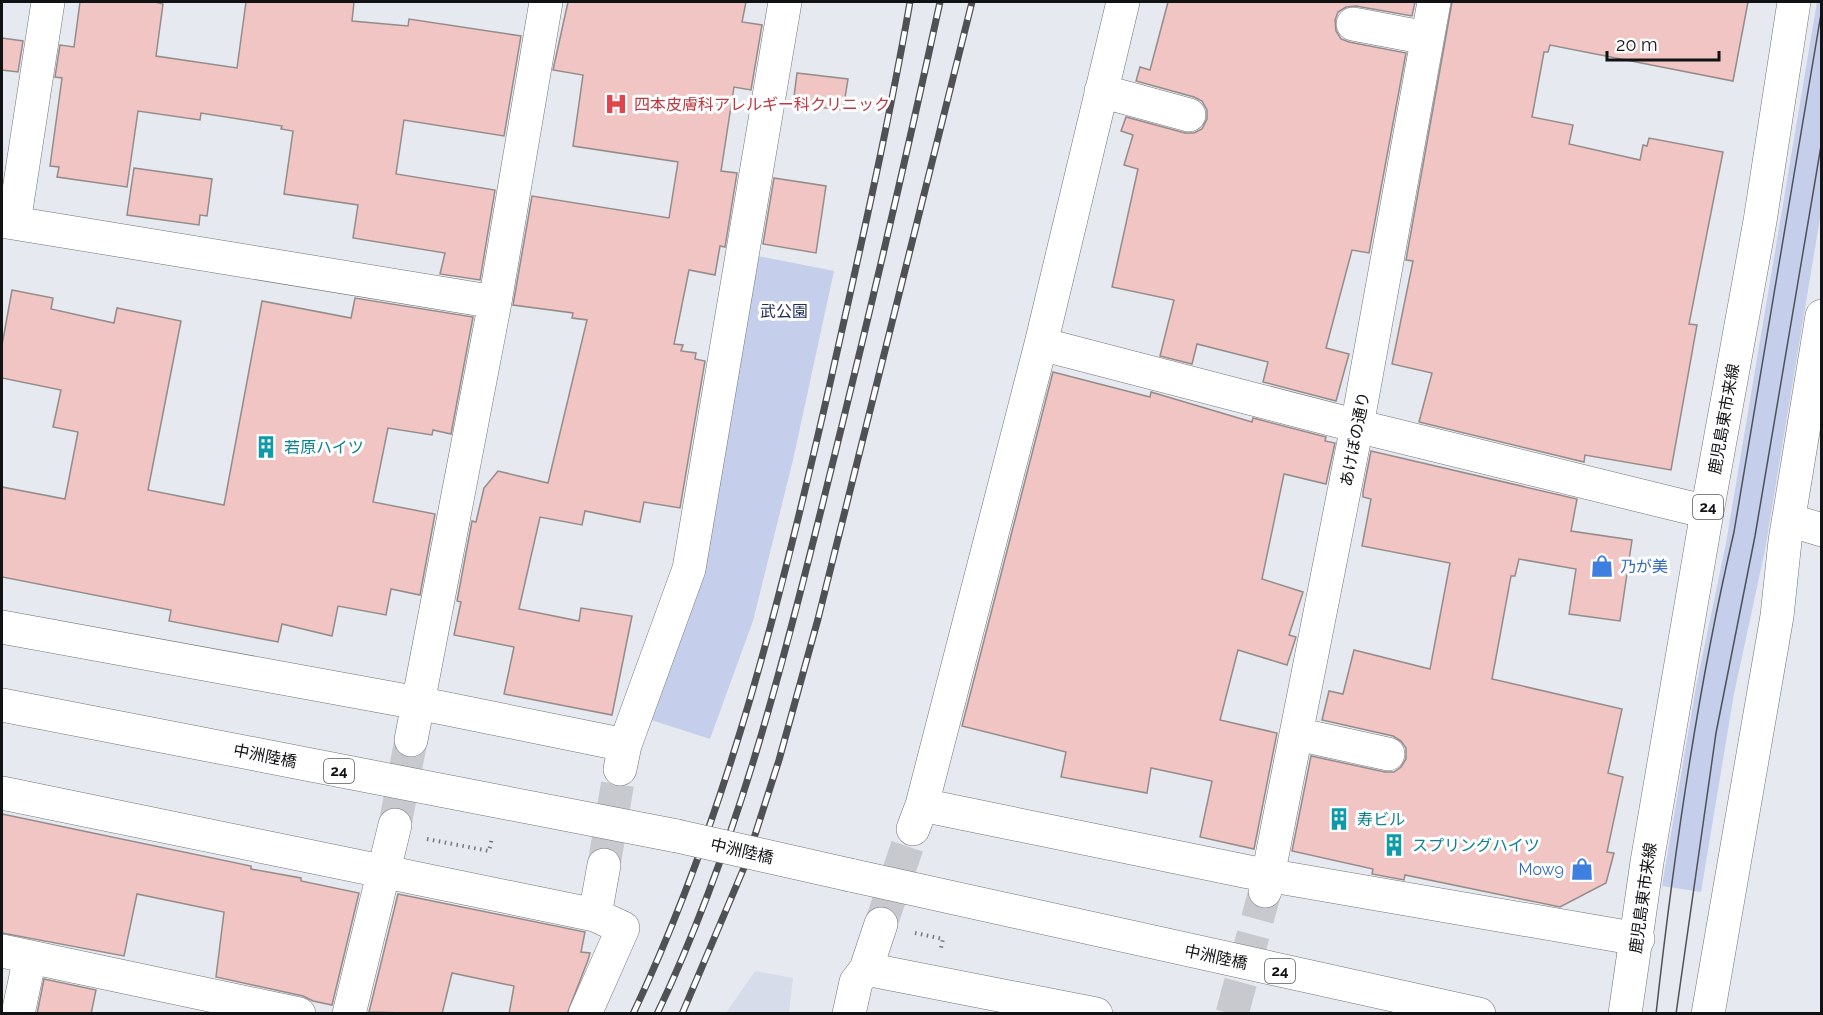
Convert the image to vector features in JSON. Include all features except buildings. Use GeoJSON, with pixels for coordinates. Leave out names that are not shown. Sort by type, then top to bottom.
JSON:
{"type":"FeatureCollection","features":[{"type":"Feature","properties":{"kind":"street"},"geometry":{"type":"LineString","coordinates":[[48,2],[8,222],[495,302]]}},
{"type":"Feature","properties":{"kind":"street"},"geometry":{"type":"LineString","coordinates":[[411,740],[495,302],[546,2]]}},
{"type":"Feature","properties":{"kind":"street"},"geometry":{"type":"LineString","coordinates":[[2,627],[418,703],[623,757],[689,569],[785,2]]}},
{"type":"Feature","properties":{"kind":"street"},"geometry":{"type":"LineString","coordinates":[[1123,2],[1041,344],[917,817],[1267,883],[1638,939]]}},
{"type":"Feature","properties":{"kind":"street","name":"あけぼの通り"},"geometry":{"type":"LineString","coordinates":[[1267,883],[1358,426],[1434,2]]}},
{"type":"Feature","properties":{"kind":"street","name":"鹿児島東市来線"},"geometry":{"type":"LineString","coordinates":[[1625,1014],[1638,939],[1647,862],[1760,221],[1794,2]]}},
{"type":"Feature","properties":{"kind":"street"},"geometry":{"type":"LineString","coordinates":[[1353,24],[1427,38]]}},
{"type":"Feature","properties":{"kind":"street"},"geometry":{"type":"LineString","coordinates":[[1101,91],[1189,115]]}},
{"type":"Feature","properties":{"kind":"street"},"geometry":{"type":"LineString","coordinates":[[1708,1014],[1777,616],[1789,520],[1821,316]]}},
{"type":"Feature","properties":{"kind":"street"},"geometry":{"type":"LineString","coordinates":[[1041,344],[1358,426],[1707,512]]}},
{"type":"Feature","properties":{"kind":"street"},"geometry":{"type":"LineString","coordinates":[[1789,520],[1821,530]]}},
{"type":"Feature","properties":{"kind":"street","name":"中洲陸橋"},"geometry":{"type":"LineString","coordinates":[[2,705],[677,836],[1479,1014]]}},
{"type":"Feature","properties":{"kind":"street"},"geometry":{"type":"LineString","coordinates":[[1297,734],[1388,754]]}},
{"type":"Feature","properties":{"kind":"street"},"geometry":{"type":"LineString","coordinates":[[2,793],[595,915],[623,927],[585,1014]]}},
{"type":"Feature","properties":{"kind":"street"},"geometry":{"type":"LineString","coordinates":[[349,1014],[385,873],[407,831]]}},
{"type":"Feature","properties":{"kind":"street"},"geometry":{"type":"LineString","coordinates":[[595,915],[604,865]]}},
{"type":"Feature","properties":{"kind":"street"},"geometry":{"type":"LineString","coordinates":[[849,1014],[856,982],[866,969],[881,924]]}},
{"type":"Feature","properties":{"kind":"street"},"geometry":{"type":"LineString","coordinates":[[18,1014],[16,954],[299,1014]]}},
{"type":"Feature","properties":{"kind":"street"},"geometry":{"type":"LineString","coordinates":[[866,969],[1096,1014]]}},
{"type":"Feature","properties":{"kind":"path"},"geometry":{"type":"LineString","coordinates":[[407,831],[489,851],[492,838]]}},
{"type":"Feature","properties":{"kind":"shaded area"},"geometry":{"type":"Polygon","coordinates":[[[755,971],[793,978],[789,1013],[726,1013],[755,971]]]}},
{"type":"Feature","properties":{"kind":"green space"},"geometry":{"type":"Polygon","coordinates":[[[1817,2],[1822,3],[1821,212],[1765,550],[1734,694],[1701,892],[1662,886],[1696,687],[1726,543],[1817,2]]]}},
{"type":"Feature","properties":{"kind":"green space","name":"武公園"},"geometry":{"type":"Polygon","coordinates":[[[753,255],[834,271],[793,460],[753,621],[710,739],[645,718],[753,255]]]}},
{"type":"Feature","properties":{"kind":"tunnel"},"geometry":{"type":"LineString","coordinates":[[395,825],[411,740]]}},
{"type":"Feature","properties":{"kind":"tunnel"},"geometry":{"type":"LineString","coordinates":[[604,865],[620,769]]}},
{"type":"Feature","properties":{"kind":"tunnel"},"geometry":{"type":"LineString","coordinates":[[881,924],[913,829]]}},
{"type":"Feature","properties":{"kind":"tunnel"},"geometry":{"type":"LineString","coordinates":[[1232,1014],[1265,891]]}},
{"type":"Feature","properties":{"kind":"tram line"},"geometry":{"type":"LineString","coordinates":[[1656,1014],[1679,832],[1698,711],[1734,532],[1822,8]]}},
{"type":"Feature","properties":{"kind":"tram line"},"geometry":{"type":"LineString","coordinates":[[1676,1014],[1716,733],[1755,536],[1822,140]]}},
{"type":"Feature","properties":{"kind":"railway"},"geometry":{"type":"LineString","coordinates":[[633,1014],[667,938],[697,860],[749,702],[772,621],[793,541],[852,285],[883,144],[910,2]]}},
{"type":"Feature","properties":{"kind":"railway"},"geometry":{"type":"LineString","coordinates":[[657,1014],[711,886],[756,754],[775,687],[857,365],[940,2]]}},
{"type":"Feature","properties":{"kind":"railway"},"geometry":{"type":"LineString","coordinates":[[682,1014],[746,863],[779,760],[818,619],[972,2]]}},
{"type":"Feature","properties":{"kind":"place","name":"四本皮膚科アレルギー科クリニック"},"geometry":{"type":"Point","coordinates":[616,104]}},
{"type":"Feature","properties":{"kind":"place","name":"若原ハイツ"},"geometry":{"type":"Point","coordinates":[266,447]}},
{"type":"Feature","properties":{"kind":"place","name":"乃が美"},"geometry":{"type":"Point","coordinates":[1602,566]}},
{"type":"Feature","properties":{"kind":"place","name":"寿ビル"},"geometry":{"type":"Point","coordinates":[1339,819]}},
{"type":"Feature","properties":{"kind":"place","name":"スプリングハイツ"},"geometry":{"type":"Point","coordinates":[1394,845]}},
{"type":"Feature","properties":{"kind":"place","name":"Mow9"},"geometry":{"type":"Point","coordinates":[1582,869]}}]}
